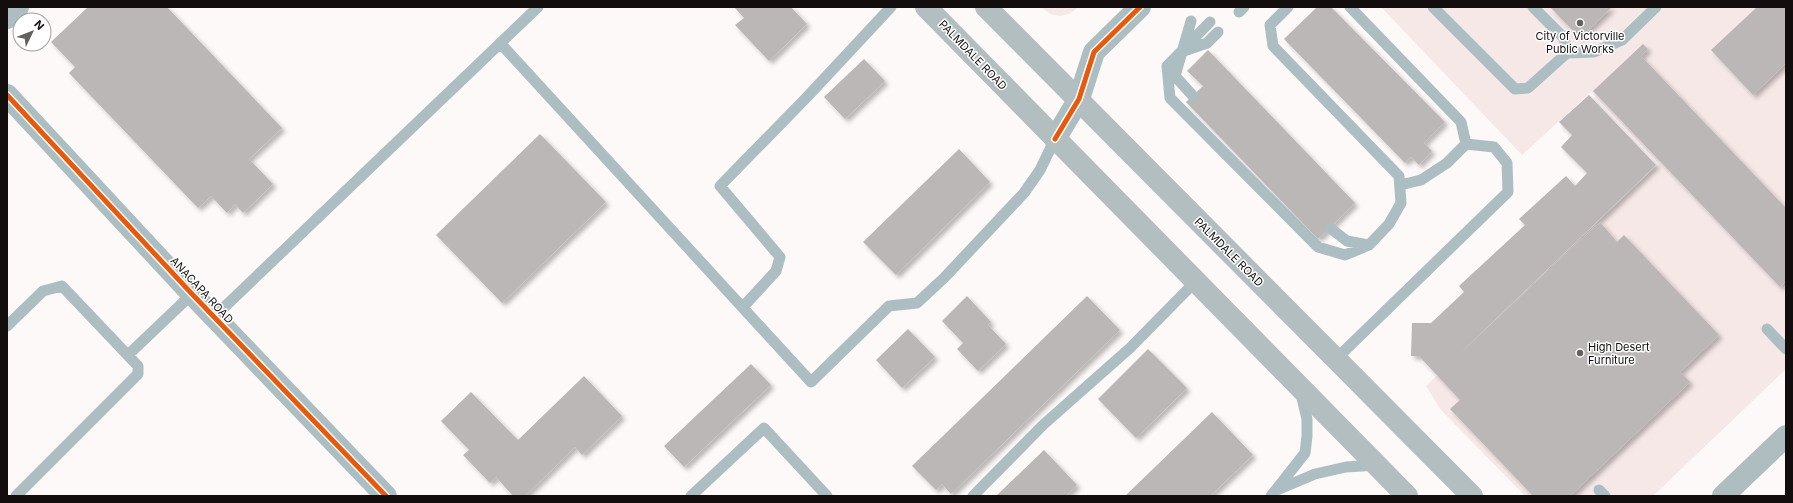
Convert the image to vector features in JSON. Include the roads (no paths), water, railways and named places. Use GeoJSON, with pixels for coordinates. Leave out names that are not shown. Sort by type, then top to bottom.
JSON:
{"type":"FeatureCollection","features":[{"type":"Feature","properties":{"kind":"highway","name":"PALMDALE ROAD"},"geometry":{"type":"LineString","coordinates":[[926,7],[1054,139],[1407,496]]}},
{"type":"Feature","properties":{"kind":"highway","name":"PALMDALE ROAD"},"geometry":{"type":"LineString","coordinates":[[986,7],[1472,496]]}},
{"type":"Feature","properties":{"kind":"main road"},"geometry":{"type":"LineString","coordinates":[[1723,496],[1786,436]]}},
{"type":"Feature","properties":{"kind":"street"},"geometry":{"type":"LineString","coordinates":[[7,18],[18,7]]}},
{"type":"Feature","properties":{"kind":"street"},"geometry":{"type":"LineString","coordinates":[[1054,139],[1079,99],[1094,52],[1132,10]]}},
{"type":"Feature","properties":{"kind":"street","name":"ANACAPA ROAD"},"geometry":{"type":"LineString","coordinates":[[7,95],[192,294],[386,496]]}},
{"type":"Feature","properties":{"kind":"lane"},"geometry":{"type":"LineString","coordinates":[[214,317],[538,7]]}},
{"type":"Feature","properties":{"kind":"lane"},"geometry":{"type":"LineString","coordinates":[[743,307],[776,271],[780,257],[720,186],[807,97],[891,7]]}},
{"type":"Feature","properties":{"kind":"lane"},"geometry":{"type":"LineString","coordinates":[[1210,22],[1167,66],[1170,98],[1318,246],[1344,255],[1369,245],[1389,224],[1401,203],[1399,176],[1273,46],[1270,25],[1288,7]]}},
{"type":"Feature","properties":{"kind":"lane"},"geometry":{"type":"LineString","coordinates":[[1350,7],[1461,122],[1466,144]]}},
{"type":"Feature","properties":{"kind":"lane"},"geometry":{"type":"LineString","coordinates":[[1433,7],[1515,89],[1528,88],[1567,52],[1594,52],[1622,40],[1656,7]]}},
{"type":"Feature","properties":{"kind":"lane"},"geometry":{"type":"LineString","coordinates":[[1533,7],[1564,38],[1567,52]]}},
{"type":"Feature","properties":{"kind":"lane"},"geometry":{"type":"LineString","coordinates":[[1191,21],[1175,76],[1193,96]]}},
{"type":"Feature","properties":{"kind":"lane"},"geometry":{"type":"LineString","coordinates":[[1181,52],[1207,43],[1218,32]]}},
{"type":"Feature","properties":{"kind":"lane"},"geometry":{"type":"LineString","coordinates":[[500,42],[811,382],[889,306],[917,303],[944,278],[1024,193],[1040,170],[1054,139]]}},
{"type":"Feature","properties":{"kind":"lane"},"geometry":{"type":"LineString","coordinates":[[1400,185],[1421,180],[1447,163],[1466,144]]}},
{"type":"Feature","properties":{"kind":"lane"},"geometry":{"type":"LineString","coordinates":[[1336,359],[1508,192],[1507,163],[1494,147],[1466,144]]}},
{"type":"Feature","properties":{"kind":"lane"},"geometry":{"type":"LineString","coordinates":[[1330,228],[1347,241],[1369,245]]}},
{"type":"Feature","properties":{"kind":"lane"},"geometry":{"type":"LineString","coordinates":[[973,496],[1043,426],[1130,348],[1195,282]]}},
{"type":"Feature","properties":{"kind":"lane"},"geometry":{"type":"LineString","coordinates":[[7,326],[43,292],[62,286],[138,366],[138,374],[16,496]]}},
{"type":"Feature","properties":{"kind":"lane"},"geometry":{"type":"LineString","coordinates":[[128,354],[192,294]]}},
{"type":"Feature","properties":{"kind":"lane"},"geometry":{"type":"LineString","coordinates":[[1767,329],[1786,349]]}},
{"type":"Feature","properties":{"kind":"lane"},"geometry":{"type":"LineString","coordinates":[[1276,494],[1305,453],[1308,436],[1308,419],[1300,387]]}},
{"type":"Feature","properties":{"kind":"lane"},"geometry":{"type":"LineString","coordinates":[[691,496],[764,428],[828,496]]}},
{"type":"Feature","properties":{"kind":"lane"},"geometry":{"type":"LineString","coordinates":[[1276,494],[1315,474],[1346,467],[1377,465]]}},
{"type":"Feature","properties":{"kind":"place","name":"City of Victorville Public Works"},"geometry":{"type":"Point","coordinates":[1580,23]}},
{"type":"Feature","properties":{"kind":"place","name":"High Desert Furniture"},"geometry":{"type":"Point","coordinates":[1580,353]}}]}
